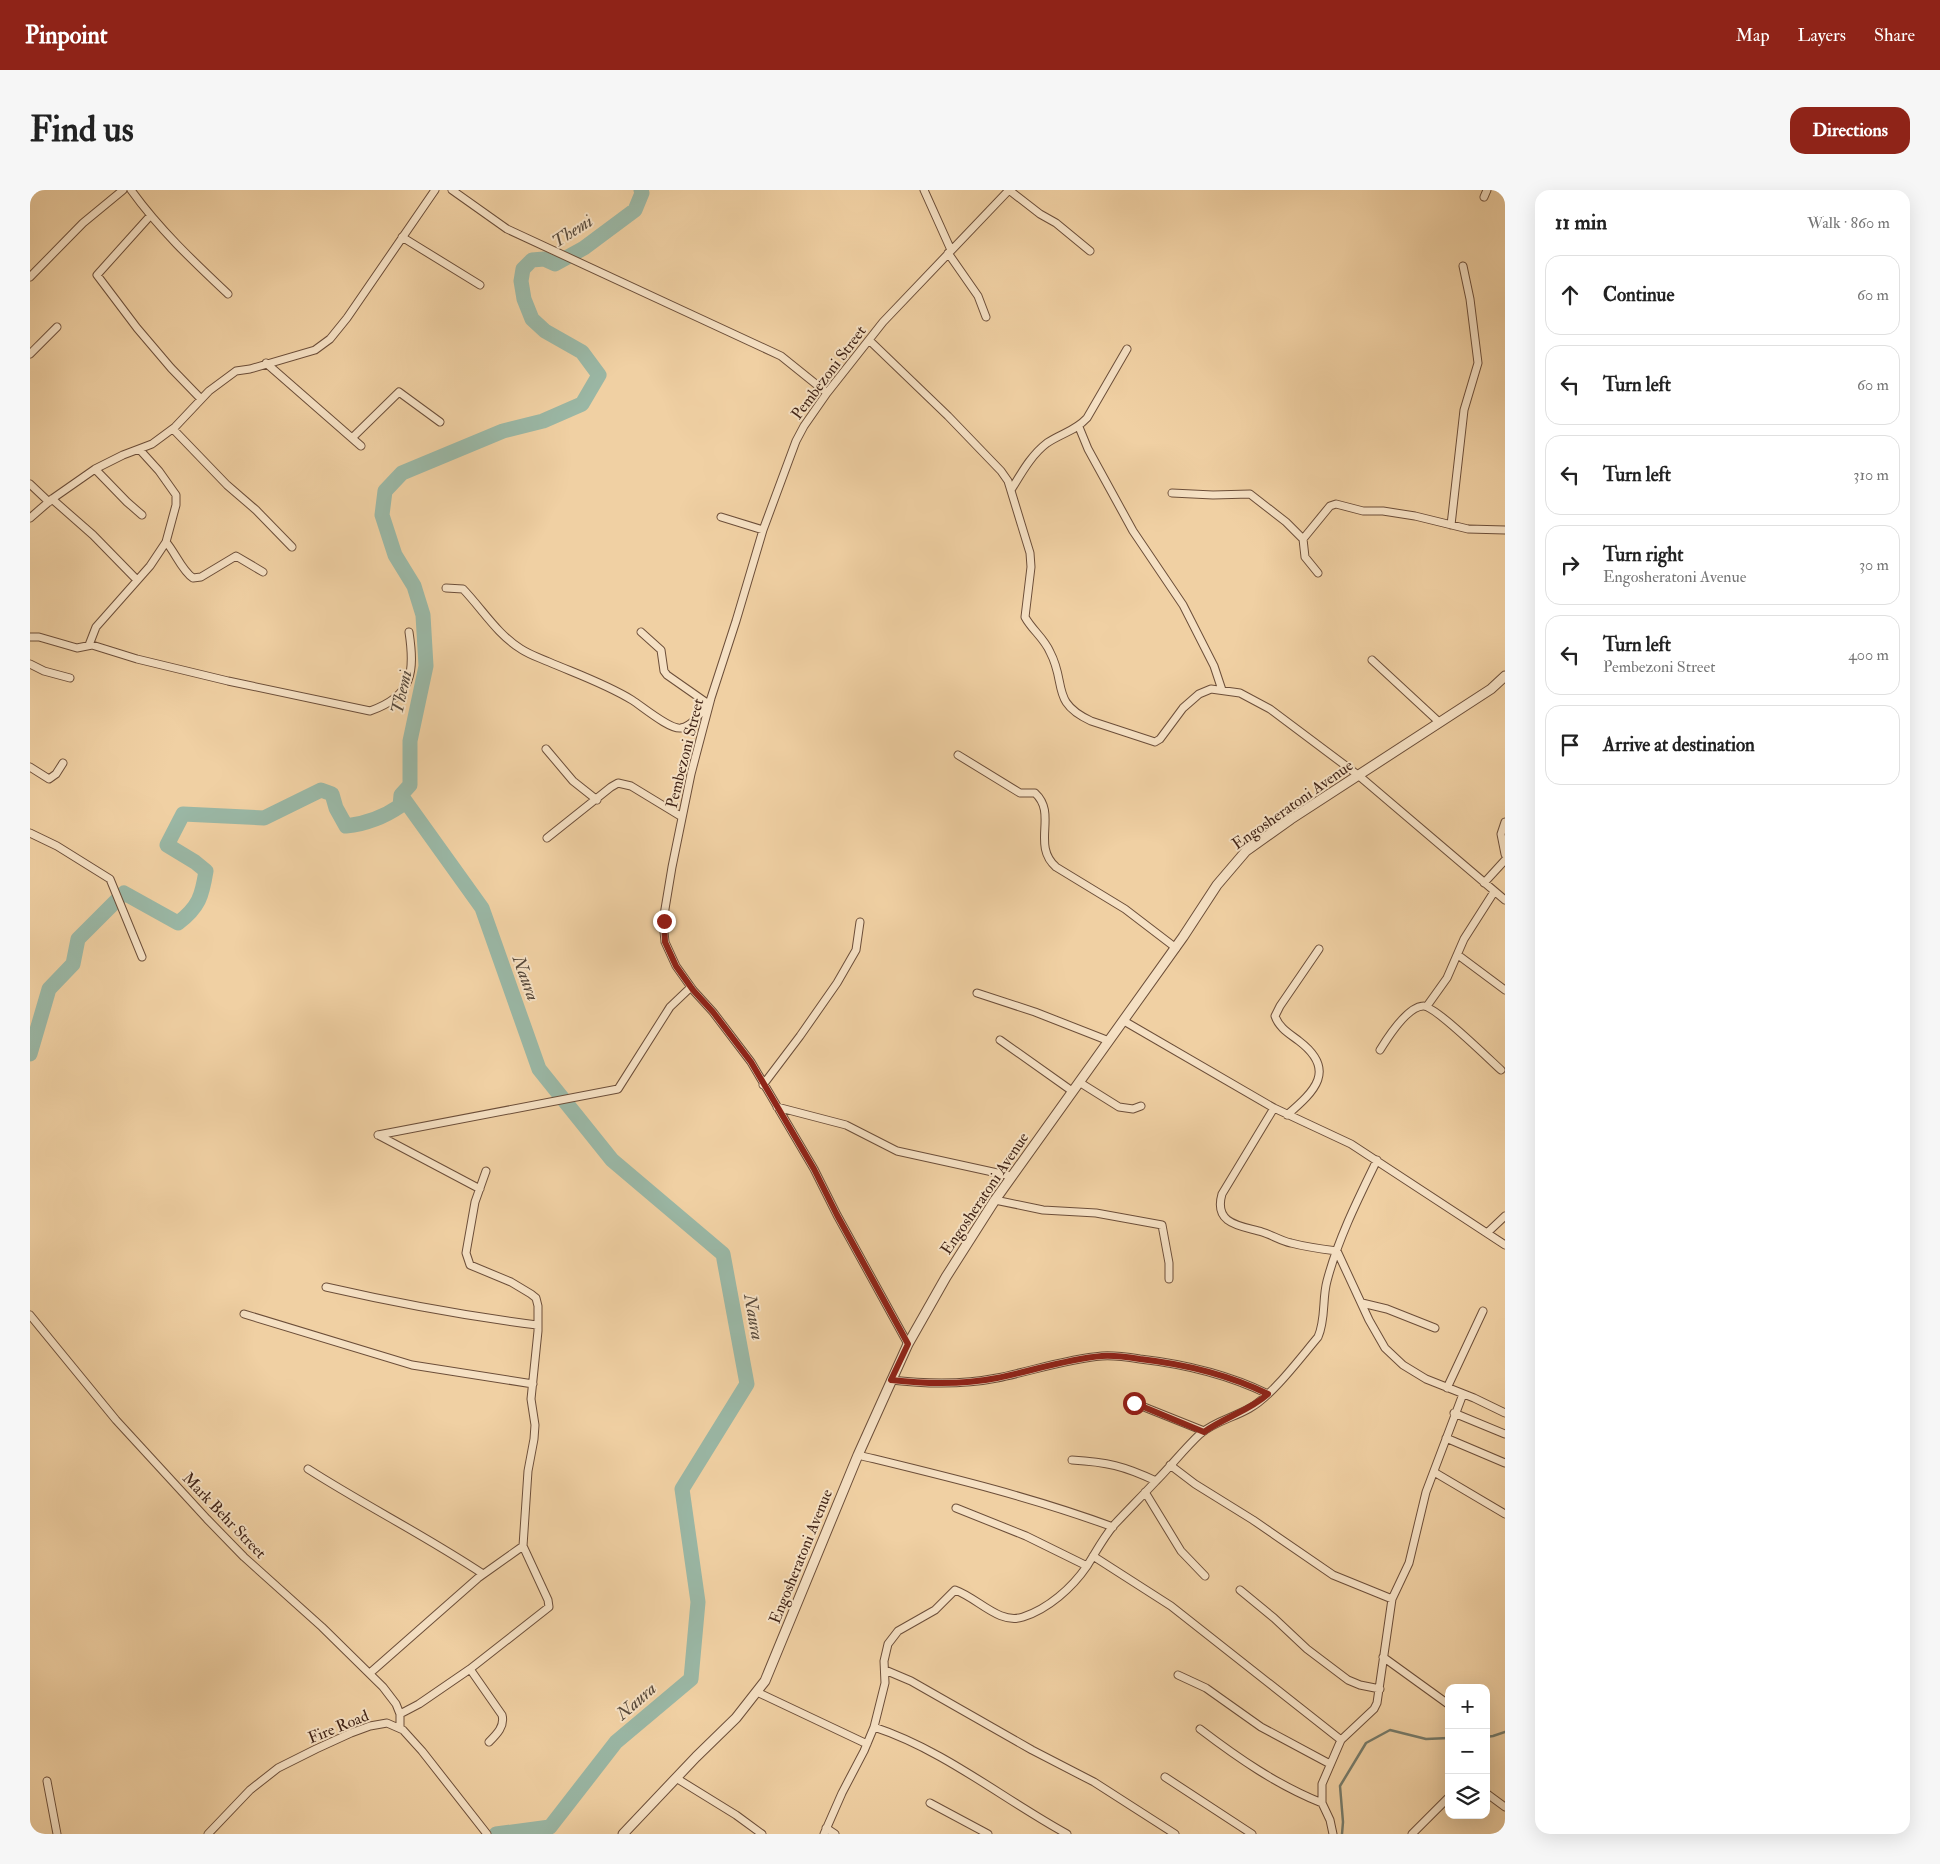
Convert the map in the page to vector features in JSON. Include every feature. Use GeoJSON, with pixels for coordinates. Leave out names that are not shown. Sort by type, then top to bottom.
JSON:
{"type":"FeatureCollection","features":[{"type":"Feature","properties":{"kind":"street"},"geometry":{"type":"LineString","coordinates":[[30,277],[83,223],[123,190]]}},
{"type":"Feature","properties":{"kind":"street"},"geometry":{"type":"LineString","coordinates":[[131,190],[150,216],[228,294]]}},
{"type":"Feature","properties":{"kind":"street"},"geometry":{"type":"LineString","coordinates":[[30,518],[50,500],[95,470],[123,455],[152,444],[173,428],[201,399],[224,379],[236,371],[250,369],[315,350],[323,345],[347,318],[435,190]]}},
{"type":"Feature","properties":{"kind":"street"},"geometry":{"type":"LineString","coordinates":[[452,190],[507,229],[781,356],[827,393]]}},
{"type":"Feature","properties":{"kind":"street"},"geometry":{"type":"LineString","coordinates":[[924,190],[949,251],[978,296],[986,317]]}},
{"type":"Feature","properties":{"kind":"street"},"geometry":{"type":"LineString","coordinates":[[1009,190],[1040,214],[1056,223],[1090,251]]}},
{"type":"Feature","properties":{"kind":"street","name":"Pembezoni Street"},"geometry":{"type":"LineString","coordinates":[[908,1344],[837,1215],[814,1169],[751,1062],[676,966],[665,942],[664,921],[682,817],[709,701],[736,621],[763,530],[796,441],[827,393],[884,322],[949,251],[1009,190]]}},
{"type":"Feature","properties":{"kind":"street"},"geometry":{"type":"LineString","coordinates":[[150,216],[97,275],[136,328],[201,399]]}},
{"type":"Feature","properties":{"kind":"street"},"geometry":{"type":"LineString","coordinates":[[402,237],[480,285]]}},
{"type":"Feature","properties":{"kind":"street"},"geometry":{"type":"LineString","coordinates":[[1451,525],[1464,410],[1478,364],[1470,299],[1463,266]]}},
{"type":"Feature","properties":{"kind":"street"},"geometry":{"type":"LineString","coordinates":[[30,354],[57,327]]}},
{"type":"Feature","properties":{"kind":"street"},"geometry":{"type":"LineString","coordinates":[[869,340],[948,416],[1008,481],[1030,553],[1032,567],[1025,605],[1025,617],[1029,625],[1044,640],[1051,652],[1057,669],[1062,696],[1066,704],[1082,717],[1091,721],[1156,742],[1190,701],[1199,694],[1211,689],[1240,692],[1270,708],[1358,775],[1505,900]]}},
{"type":"Feature","properties":{"kind":"street"},"geometry":{"type":"LineString","coordinates":[[1011,490],[1034,455],[1047,443],[1079,426],[1087,418],[1127,349]]}},
{"type":"Feature","properties":{"kind":"street"},"geometry":{"type":"LineString","coordinates":[[266,363],[361,446]]}},
{"type":"Feature","properties":{"kind":"street"},"geometry":{"type":"LineString","coordinates":[[352,438],[398,392],[440,422]]}},
{"type":"Feature","properties":{"kind":"street"},"geometry":{"type":"LineString","coordinates":[[1079,426],[1088,449],[1133,530],[1183,605],[1214,666],[1222,690]]}},
{"type":"Feature","properties":{"kind":"street"},"geometry":{"type":"LineString","coordinates":[[173,428],[226,485],[256,510],[292,547]]}},
{"type":"Feature","properties":{"kind":"street"},"geometry":{"type":"LineString","coordinates":[[89,645],[96,628],[150,566],[166,542],[176,506],[176,495],[159,471],[140,450]]}},
{"type":"Feature","properties":{"kind":"street"},"geometry":{"type":"LineString","coordinates":[[95,470],[142,515]]}},
{"type":"Feature","properties":{"kind":"street"},"geometry":{"type":"LineString","coordinates":[[30,484],[93,535],[137,580]]}},
{"type":"Feature","properties":{"kind":"street"},"geometry":{"type":"LineString","coordinates":[[1172,493],[1250,494],[1286,522],[1303,539],[1305,557],[1318,573]]}},
{"type":"Feature","properties":{"kind":"street"},"geometry":{"type":"LineString","coordinates":[[1303,539],[1332,504],[1363,511],[1383,511],[1415,516],[1475,529],[1505,530]]}},
{"type":"Feature","properties":{"kind":"street"},"geometry":{"type":"LineString","coordinates":[[721,517],[763,530]]}},
{"type":"Feature","properties":{"kind":"street"},"geometry":{"type":"LineString","coordinates":[[166,542],[193,578],[201,577],[236,556],[262,572]]}},
{"type":"Feature","properties":{"kind":"street"},"geometry":{"type":"LineString","coordinates":[[446,588],[463,590],[494,627],[522,650],[619,692],[654,714],[665,724],[675,728],[688,725],[697,718],[709,701],[667,675],[664,671],[661,650],[640,632]]}},
{"type":"Feature","properties":{"kind":"street"},"geometry":{"type":"LineString","coordinates":[[30,637],[39,637],[77,648],[89,645],[137,659],[228,681],[370,711],[388,701],[407,685],[413,659],[408,632]]}},
{"type":"Feature","properties":{"kind":"street"},"geometry":{"type":"LineString","coordinates":[[1372,660],[1439,722]]}},
{"type":"Feature","properties":{"kind":"street"},"geometry":{"type":"LineString","coordinates":[[30,664],[44,671],[70,678]]}},
{"type":"Feature","properties":{"kind":"street","name":"Engosheratoni Avenue"},"geometry":{"type":"LineString","coordinates":[[623,1834],[736,1718],[765,1681],[891,1380],[908,1344],[946,1277],[1011,1176],[1176,948],[1217,885],[1246,851],[1358,775],[1491,689],[1505,676]]}},
{"type":"Feature","properties":{"kind":"street"},"geometry":{"type":"LineString","coordinates":[[546,749],[573,781],[597,800]]}},
{"type":"Feature","properties":{"kind":"street"},"geometry":{"type":"LineString","coordinates":[[958,755],[1020,793],[1035,792],[1040,797],[1044,806],[1045,845],[1048,860],[1056,867],[1125,908],[1176,948]]}},
{"type":"Feature","properties":{"kind":"street"},"geometry":{"type":"LineString","coordinates":[[30,767],[49,779],[56,774],[63,763]]}},
{"type":"Feature","properties":{"kind":"street"},"geometry":{"type":"LineString","coordinates":[[547,838],[618,783],[624,783],[642,791],[682,817]]}},
{"type":"Feature","properties":{"kind":"street"},"geometry":{"type":"LineString","coordinates":[[1505,822],[1501,834],[1505,854]]}},
{"type":"Feature","properties":{"kind":"street"},"geometry":{"type":"LineString","coordinates":[[30,833],[57,846],[110,880],[142,957]]}},
{"type":"Feature","properties":{"kind":"street"},"geometry":{"type":"LineString","coordinates":[[1484,883],[1505,860]]}},
{"type":"Feature","properties":{"kind":"street"},"geometry":{"type":"LineString","coordinates":[[1428,1006],[1447,978],[1464,940],[1494,892]]}},
{"type":"Feature","properties":{"kind":"street"},"geometry":{"type":"LineString","coordinates":[[763,1085],[800,1036],[856,950],[860,922]]}},
{"type":"Feature","properties":{"kind":"street"},"geometry":{"type":"LineString","coordinates":[[1287,1115],[1317,1085],[1320,1071],[1317,1059],[1303,1044],[1278,1024],[1275,1016],[1320,949]]}},
{"type":"Feature","properties":{"kind":"street"},"geometry":{"type":"LineString","coordinates":[[1458,955],[1505,990]]}},
{"type":"Feature","properties":{"kind":"street"},"geometry":{"type":"LineString","coordinates":[[480,1189],[378,1135],[618,1089],[670,1007],[691,987]]}},
{"type":"Feature","properties":{"kind":"street"},"geometry":{"type":"LineString","coordinates":[[977,993],[1044,1014],[1109,1041]]}},
{"type":"Feature","properties":{"kind":"street"},"geometry":{"type":"LineString","coordinates":[[1380,1050],[1397,1025],[1420,1006],[1428,1006],[1501,1070]]}},
{"type":"Feature","properties":{"kind":"street"},"geometry":{"type":"LineString","coordinates":[[1124,1021],[1274,1108],[1351,1144],[1505,1245]]}},
{"type":"Feature","properties":{"kind":"street"},"geometry":{"type":"LineString","coordinates":[[1000,1040],[1072,1091]]}},
{"type":"Feature","properties":{"kind":"street"},"geometry":{"type":"LineString","coordinates":[[1079,1082],[1119,1107],[1132,1109],[1141,1106]]}},
{"type":"Feature","properties":{"kind":"street"},"geometry":{"type":"LineString","coordinates":[[777,1107],[846,1125],[897,1151],[1011,1176]]}},
{"type":"Feature","properties":{"kind":"street"},"geometry":{"type":"LineString","coordinates":[[1274,1108],[1222,1194],[1221,1211],[1227,1220],[1244,1229],[1262,1232],[1290,1243],[1336,1251]]}},
{"type":"Feature","properties":{"kind":"street"},"geometry":{"type":"LineString","coordinates":[[835,1834],[825,1831],[874,1727],[885,1684],[886,1651],[892,1638],[907,1625],[935,1610],[955,1590],[1008,1620],[1021,1618],[1038,1611],[1054,1600],[1078,1578],[1113,1527],[1182,1452],[1217,1422],[1250,1408],[1268,1394],[1318,1337],[1322,1329],[1326,1282],[1336,1251],[1377,1160]]}},
{"type":"Feature","properties":{"kind":"street"},"geometry":{"type":"LineString","coordinates":[[486,1170],[475,1202],[466,1253],[468,1260],[470,1265],[511,1282],[531,1294],[536,1298],[538,1306],[534,1384],[531,1398],[535,1425],[528,1471],[523,1546],[548,1600],[549,1607],[470,1669],[419,1704],[400,1714],[400,1728],[422,1751],[487,1834]]}},
{"type":"Feature","properties":{"kind":"street"},"geometry":{"type":"LineString","coordinates":[[995,1200],[1043,1210],[1096,1213],[1162,1225],[1169,1263],[1169,1280]]}},
{"type":"Feature","properties":{"kind":"street"},"geometry":{"type":"LineString","coordinates":[[1487,1233],[1505,1216]]}},
{"type":"Feature","properties":{"kind":"street"},"geometry":{"type":"LineString","coordinates":[[1336,1251],[1369,1320],[1385,1348],[1403,1365],[1426,1379],[1505,1412]]}},
{"type":"Feature","properties":{"kind":"street"},"geometry":{"type":"LineString","coordinates":[[326,1287],[404,1305],[537,1325]]}},
{"type":"Feature","properties":{"kind":"street"},"geometry":{"type":"LineString","coordinates":[[1362,1303],[1387,1308],[1435,1328]]}},
{"type":"Feature","properties":{"kind":"street"},"geometry":{"type":"LineString","coordinates":[[1447,1388],[1483,1310]]}},
{"type":"Feature","properties":{"kind":"street"},"geometry":{"type":"LineString","coordinates":[[244,1314],[412,1365],[534,1384]]}},
{"type":"Feature","properties":{"kind":"street","name":"Mark Behr Street"},"geometry":{"type":"LineString","coordinates":[[30,1315],[116,1420],[207,1519],[244,1557],[301,1606],[370,1673],[396,1704],[400,1714]]}},
{"type":"Feature","properties":{"kind":"street"},"geometry":{"type":"LineString","coordinates":[[891,1380],[929,1383],[972,1382],[1102,1356],[1121,1356],[1189,1366],[1250,1385],[1268,1394]]}},
{"type":"Feature","properties":{"kind":"street"},"geometry":{"type":"LineString","coordinates":[[1333,1834],[1330,1820],[1322,1803],[1322,1784],[1341,1740],[1374,1709],[1380,1689],[1392,1599],[1409,1563],[1426,1492],[1454,1413],[1463,1394]]}},
{"type":"Feature","properties":{"kind":"street"},"geometry":{"type":"LineString","coordinates":[[1134,1403],[1204,1432]]}},
{"type":"Feature","properties":{"kind":"street"},"geometry":{"type":"LineString","coordinates":[[1454,1413],[1505,1434]]}},
{"type":"Feature","properties":{"kind":"street"},"geometry":{"type":"LineString","coordinates":[[1446,1438],[1505,1463]]}},
{"type":"Feature","properties":{"kind":"street"},"geometry":{"type":"LineString","coordinates":[[858,1455],[985,1486],[1113,1527]]}},
{"type":"Feature","properties":{"kind":"street"},"geometry":{"type":"LineString","coordinates":[[1072,1460],[1106,1462],[1156,1482]]}},
{"type":"Feature","properties":{"kind":"street"},"geometry":{"type":"LineString","coordinates":[[1170,1465],[1195,1484],[1253,1520],[1333,1575],[1392,1599]]}},
{"type":"Feature","properties":{"kind":"street"},"geometry":{"type":"LineString","coordinates":[[308,1469],[353,1498],[400,1522],[448,1550],[483,1574]]}},
{"type":"Feature","properties":{"kind":"street"},"geometry":{"type":"LineString","coordinates":[[1434,1472],[1505,1514]]}},
{"type":"Feature","properties":{"kind":"street"},"geometry":{"type":"LineString","coordinates":[[1145,1492],[1181,1551],[1205,1576]]}},
{"type":"Feature","properties":{"kind":"street"},"geometry":{"type":"LineString","coordinates":[[956,1508],[1026,1536],[1087,1566]]}},
{"type":"Feature","properties":{"kind":"street"},"geometry":{"type":"LineString","coordinates":[[370,1673],[483,1574],[523,1546]]}},
{"type":"Feature","properties":{"kind":"street"},"geometry":{"type":"LineString","coordinates":[[1093,1556],[1172,1606],[1341,1740]]}},
{"type":"Feature","properties":{"kind":"street"},"geometry":{"type":"LineString","coordinates":[[1240,1590],[1307,1649],[1348,1680],[1360,1685],[1380,1689]]}},
{"type":"Feature","properties":{"kind":"street"},"geometry":{"type":"LineString","coordinates":[[1383,1657],[1445,1702]]}},
{"type":"Feature","properties":{"kind":"street"},"geometry":{"type":"LineString","coordinates":[[470,1669],[504,1720],[502,1727],[490,1742]]}},
{"type":"Feature","properties":{"kind":"street"},"geometry":{"type":"LineString","coordinates":[[885,1670],[911,1681],[1032,1750],[1094,1782],[1175,1834]]}},
{"type":"Feature","properties":{"kind":"street"},"geometry":{"type":"LineString","coordinates":[[1178,1675],[1206,1688],[1261,1727],[1330,1764]]}},
{"type":"Feature","properties":{"kind":"street"},"geometry":{"type":"LineString","coordinates":[[757,1692],[867,1744]]}},
{"type":"Feature","properties":{"kind":"street","name":"Fire Road"},"geometry":{"type":"LineString","coordinates":[[208,1834],[259,1781],[290,1761],[370,1726],[387,1723],[400,1728]]}},
{"type":"Feature","properties":{"kind":"street"},"geometry":{"type":"LineString","coordinates":[[874,1727],[908,1740],[1067,1834]]}},
{"type":"Feature","properties":{"kind":"street"},"geometry":{"type":"LineString","coordinates":[[1200,1729],[1226,1749],[1294,1792],[1322,1803]]}},
{"type":"Feature","properties":{"kind":"street"},"geometry":{"type":"LineString","coordinates":[[1165,1777],[1252,1834]]}},
{"type":"Feature","properties":{"kind":"street"},"geometry":{"type":"LineString","coordinates":[[676,1778],[729,1810],[762,1834]]}},
{"type":"Feature","properties":{"kind":"street"},"geometry":{"type":"LineString","coordinates":[[47,1781],[57,1834]]}},
{"type":"Feature","properties":{"kind":"street"},"geometry":{"type":"LineString","coordinates":[[1490,1796],[1505,1806]]}},
{"type":"Feature","properties":{"kind":"street"},"geometry":{"type":"LineString","coordinates":[[1412,1834],[1445,1801]]}},
{"type":"Feature","properties":{"kind":"street"},"geometry":{"type":"LineString","coordinates":[[930,1803],[988,1834]]}},
{"type":"Feature","properties":{"kind":"waterway","name":"Themi"},"geometry":{"type":"LineString","coordinates":[[30,1054],[49,989],[73,964],[78,939],[124,893],[178,923],[195,906],[201,894],[206,871],[167,845],[183,814],[264,818],[321,790],[332,794],[336,808],[346,826],[374,819],[400,806],[401,795],[410,785],[410,741],[426,666],[423,615],[414,586],[395,555],[382,515],[385,491],[402,473],[503,431],[543,421],[582,404],[599,375],[582,352],[545,331],[532,319],[524,299],[521,281],[523,269],[532,260],[544,259],[555,264],[584,248],[635,210],[642,193],[641,190]]}},
{"type":"Feature","properties":{"kind":"waterway","name":"Naura"},"geometry":{"type":"LineString","coordinates":[[401,795],[482,908],[539,1069],[612,1160],[723,1254],[747,1384],[682,1489],[698,1602],[691,1679],[616,1742],[550,1827],[496,1834]]}},
{"type":"Feature","properties":{"kind":"waterway"},"geometry":{"type":"LineString","coordinates":[[1342,1834],[1340,1786],[1366,1743],[1390,1730],[1426,1739],[1445,1738]]}},
{"type":"Feature","properties":{"kind":"waterway"},"geometry":{"type":"LineString","coordinates":[[1490,1736],[1505,1732]]}},
{"type":"Feature","properties":{"kind":"route"},"geometry":{"type":"LineString","coordinates":[[664,921],[665,942],[676,966],[751,1062],[814,1169],[837,1215],[908,1344],[891,1380],[937,1383],[972,1382],[998,1378],[1054,1364],[1102,1356],[1121,1356],[1189,1366],[1250,1385],[1268,1394],[1250,1408],[1217,1422],[1204,1432],[1134,1403]]}}]}
